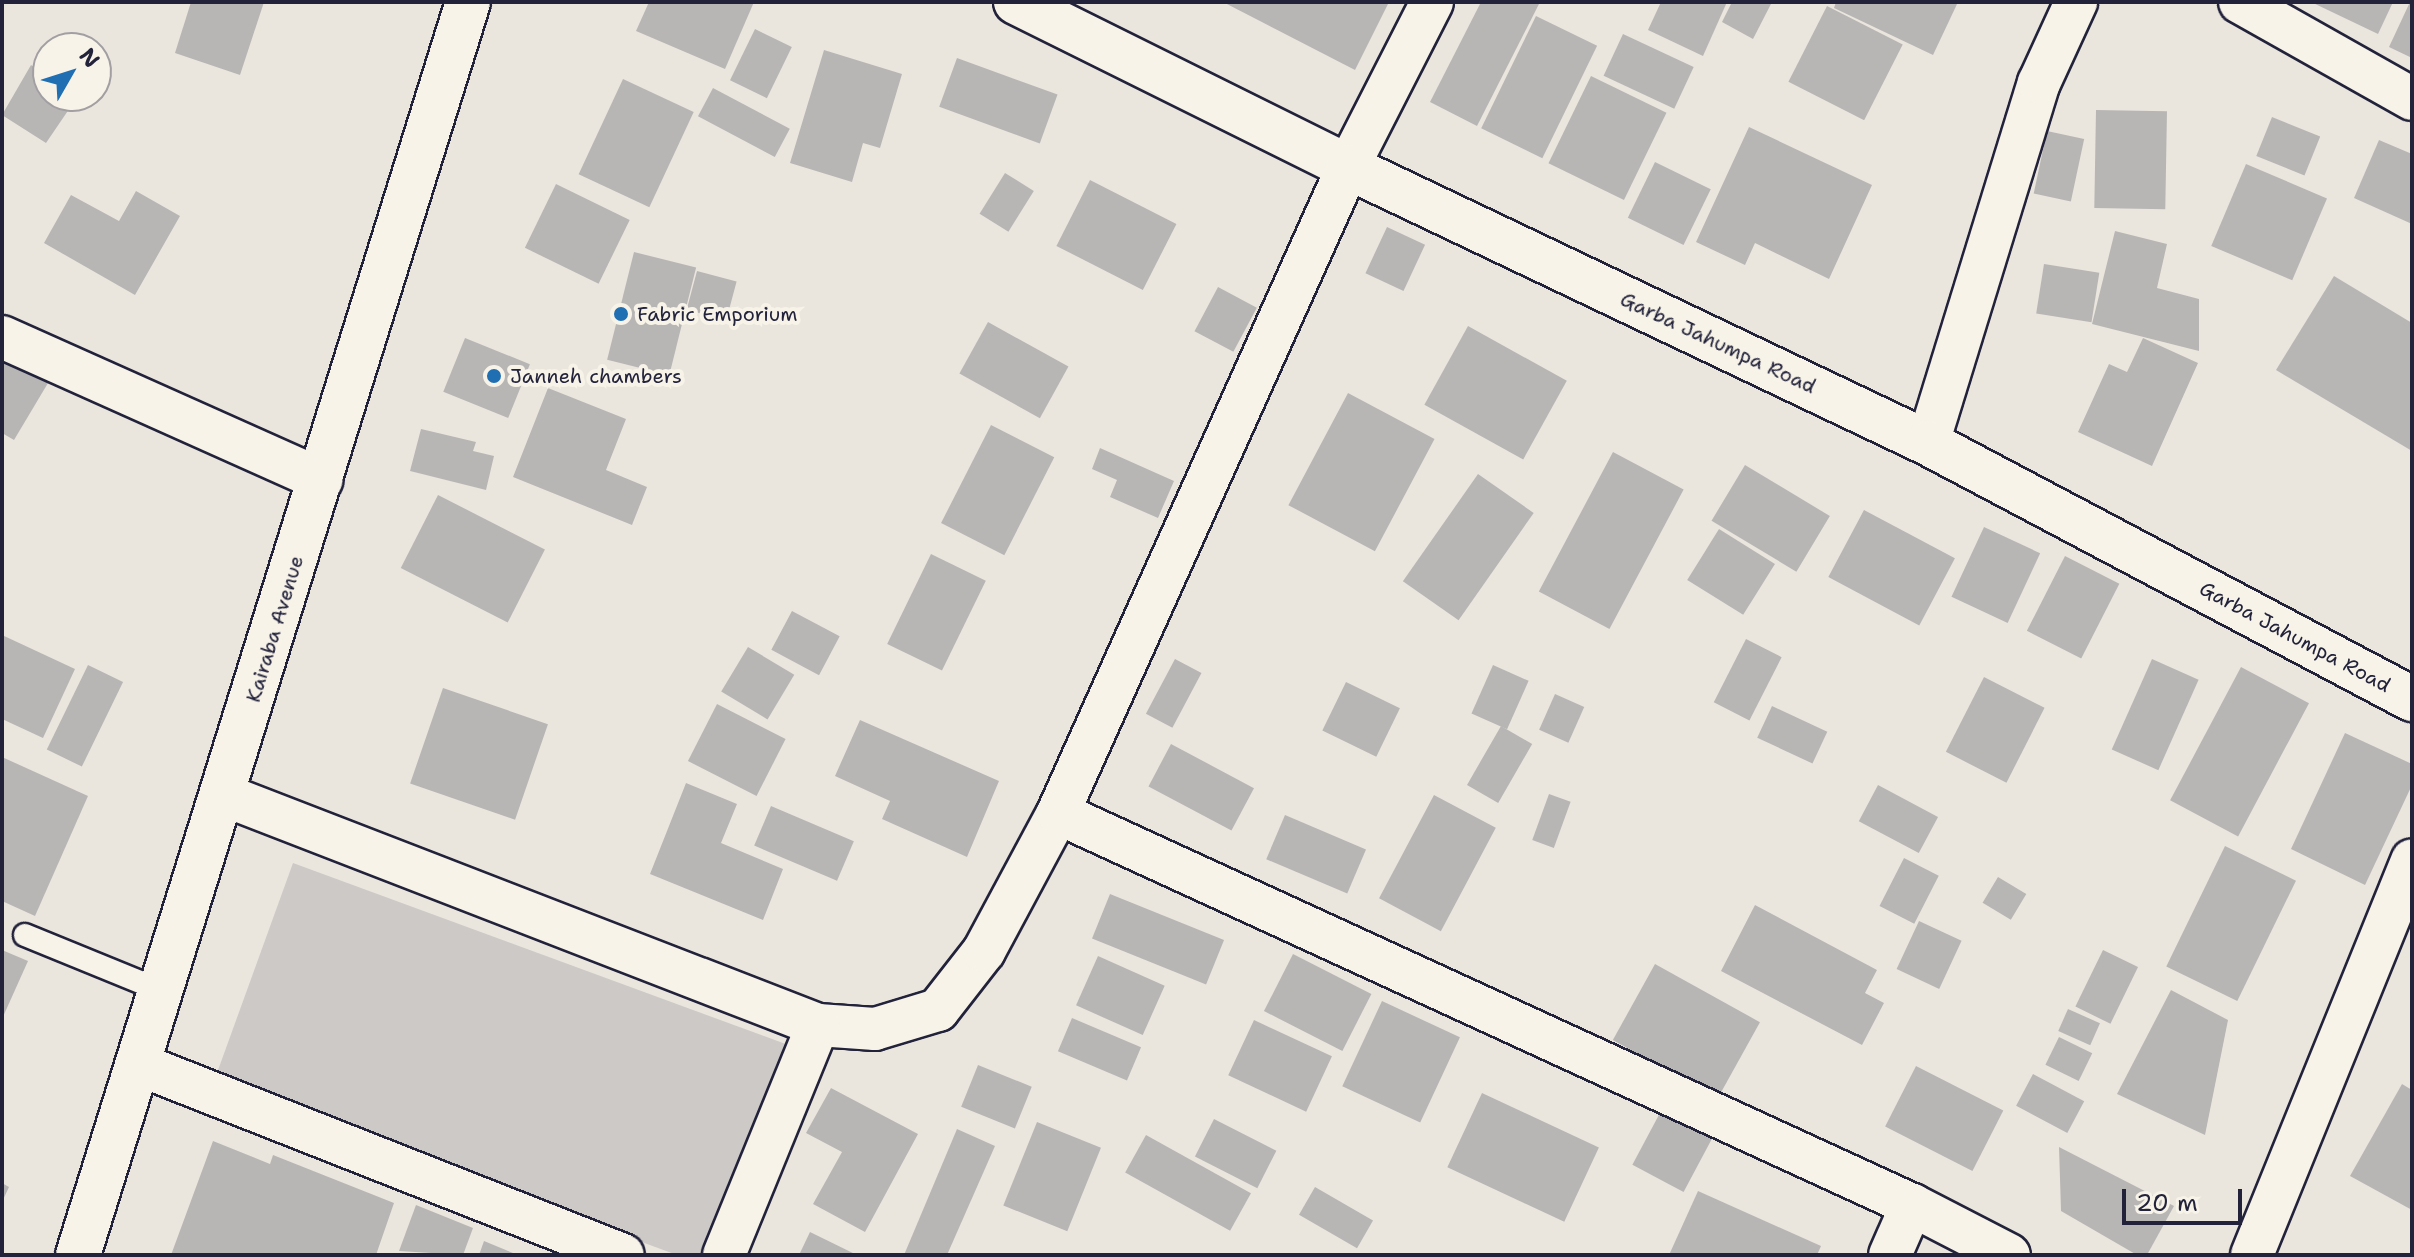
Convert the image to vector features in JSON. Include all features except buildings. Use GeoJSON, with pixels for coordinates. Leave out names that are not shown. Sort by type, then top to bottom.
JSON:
{"type":"FeatureCollection","features":[{"type":"Feature","properties":{"kind":"street","name":"Kairaba Avenue"},"geometry":{"type":"LineString","coordinates":[[78,1255],[224,795],[468,2]]}},
{"type":"Feature","properties":{"kind":"street","name":"Garba Jahumpa Road"},"geometry":{"type":"LineString","coordinates":[[1016,2],[1348,167],[1928,443],[2412,699]]}},
{"type":"Feature","properties":{"kind":"street"},"geometry":{"type":"LineString","coordinates":[[224,795],[818,1025],[875,1029],[938,1010],[984,951],[1058,813],[1348,167],[1432,2]]}},
{"type":"Feature","properties":{"kind":"street"},"geometry":{"type":"LineString","coordinates":[[1928,443],[2039,83],[2076,2]]}},
{"type":"Feature","properties":{"kind":"street"},"geometry":{"type":"LineString","coordinates":[[2240,2],[2412,99]]}},
{"type":"Feature","properties":{"kind":"street"},"geometry":{"type":"LineString","coordinates":[[2,337],[321,480]]}},
{"type":"Feature","properties":{"kind":"street"},"geometry":{"type":"LineString","coordinates":[[1058,813],[1912,1205],[2009,1255]]}},
{"type":"Feature","properties":{"kind":"street"},"geometry":{"type":"LineString","coordinates":[[2252,1255],[2412,860]]}},
{"type":"Feature","properties":{"kind":"street"},"geometry":{"type":"LineString","coordinates":[[724,1255],[818,1025]]}},
{"type":"Feature","properties":{"kind":"street"},"geometry":{"type":"LineString","coordinates":[[138,1064],[623,1255]]}},
{"type":"Feature","properties":{"kind":"street"},"geometry":{"type":"LineString","coordinates":[[1890,1255],[1912,1205]]}},
{"type":"Feature","properties":{"kind":"lane"},"geometry":{"type":"LineString","coordinates":[[25,935],[160,990]]}},
{"type":"Feature","properties":{"kind":"shaded area"},"geometry":{"type":"Polygon","coordinates":[[[293,863],[791,1046],[716,1255],[677,1255],[213,1084],[293,863]]]}},
{"type":"Feature","properties":{"kind":"place","name":"Fabric Emporium"},"geometry":{"type":"Point","coordinates":[621,314]}},
{"type":"Feature","properties":{"kind":"place","name":"Janneh chambers"},"geometry":{"type":"Point","coordinates":[494,376]}}]}
